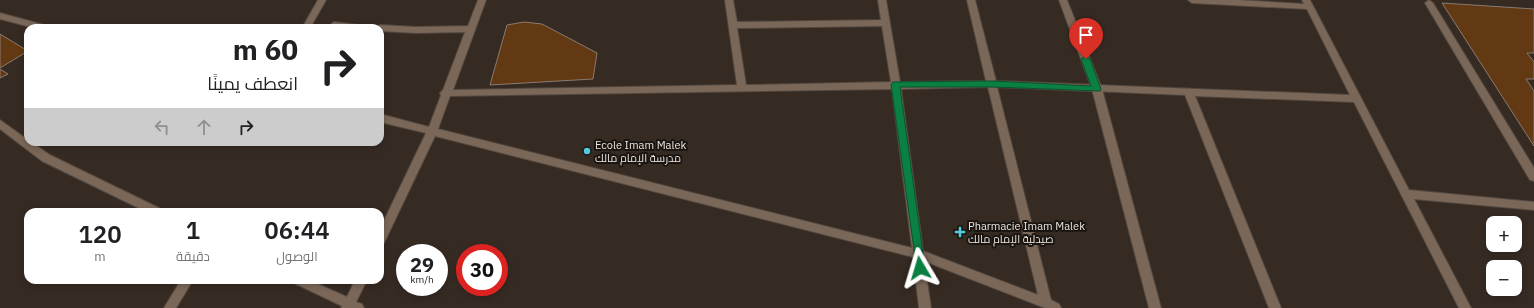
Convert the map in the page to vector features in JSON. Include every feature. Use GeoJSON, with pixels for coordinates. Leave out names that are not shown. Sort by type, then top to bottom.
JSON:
{"type":"FeatureCollection","features":[{"type":"Feature","properties":{"kind":"street"},"geometry":{"type":"LineString","coordinates":[[308,24],[322,0]]}},
{"type":"Feature","properties":{"kind":"street"},"geometry":{"type":"LineString","coordinates":[[384,232],[432,132],[445,93],[472,29],[482,0]]}},
{"type":"Feature","properties":{"kind":"street"},"geometry":{"type":"LineString","coordinates":[[729,0],[742,88]]}},
{"type":"Feature","properties":{"kind":"street"},"geometry":{"type":"LineString","coordinates":[[882,0],[896,84],[925,308]]}},
{"type":"Feature","properties":{"kind":"street"},"geometry":{"type":"LineString","coordinates":[[971,0],[1050,305]]}},
{"type":"Feature","properties":{"kind":"street"},"geometry":{"type":"LineString","coordinates":[[1063,0],[1097,89],[1155,308]]}},
{"type":"Feature","properties":{"kind":"street"},"geometry":{"type":"LineString","coordinates":[[1192,0],[1308,4],[1465,308]]}},
{"type":"Feature","properties":{"kind":"street"},"geometry":{"type":"LineString","coordinates":[[1429,3],[1534,177]]}},
{"type":"Feature","properties":{"kind":"street"},"geometry":{"type":"LineString","coordinates":[[0,16],[30,24]]}},
{"type":"Feature","properties":{"kind":"street"},"geometry":{"type":"LineString","coordinates":[[732,25],[887,23]]}},
{"type":"Feature","properties":{"kind":"street"},"geometry":{"type":"LineString","coordinates":[[384,28],[416,30],[472,29]]}},
{"type":"Feature","properties":{"kind":"street"},"geometry":{"type":"LineString","coordinates":[[445,93],[896,84],[993,84],[1358,100]]}},
{"type":"Feature","properties":{"kind":"street"},"geometry":{"type":"LineString","coordinates":[[1189,92],[1275,308]]}},
{"type":"Feature","properties":{"kind":"street"},"geometry":{"type":"LineString","coordinates":[[384,119],[919,254],[1050,305]]}},
{"type":"Feature","properties":{"kind":"street"},"geometry":{"type":"LineString","coordinates":[[0,124],[24,142]]}},
{"type":"Feature","properties":{"kind":"street"},"geometry":{"type":"LineString","coordinates":[[30,146],[46,158],[149,208]]}},
{"type":"Feature","properties":{"kind":"street"},"geometry":{"type":"LineString","coordinates":[[1406,194],[1534,206]]}},
{"type":"Feature","properties":{"kind":"street"},"geometry":{"type":"LineString","coordinates":[[170,308],[185,284]]}},
{"type":"Feature","properties":{"kind":"street"},"geometry":{"type":"LineString","coordinates":[[306,284],[352,307],[360,284]]}},
{"type":"Feature","properties":{"kind":"building"},"geometry":{"type":"Polygon","coordinates":[[[1442,3],[1534,9],[1534,53],[1527,53],[1534,62],[1534,79],[1526,79],[1534,91],[1534,146],[1442,3]]]}},
{"type":"Feature","properties":{"kind":"building"},"geometry":{"type":"Polygon","coordinates":[[[524,22],[542,24],[597,53],[593,79],[490,85],[507,25],[524,22]]]}},
{"type":"Feature","properties":{"kind":"building"},"geometry":{"type":"Polygon","coordinates":[[[0,34],[24,49],[24,53],[0,68],[0,34]]]}},
{"type":"Feature","properties":{"kind":"building"},"geometry":{"type":"Polygon","coordinates":[[[0,69],[8,74],[0,78],[0,69]]]}},
{"type":"Feature","properties":{"kind":"place","name":"Ecole Imam Malek مدرسة الإمام مالك"},"geometry":{"type":"Point","coordinates":[587,151]}},
{"type":"Feature","properties":{"kind":"place","name":"Pharmacie Imam Malek صيدلية الإمام مالك"},"geometry":{"type":"Point","coordinates":[960,232]}},
{"type":"Feature","properties":{"kind":"route"},"geometry":{"type":"LineString","coordinates":[[920,268],[896,84],[993,84],[1097,89],[1086,59]]}}]}
